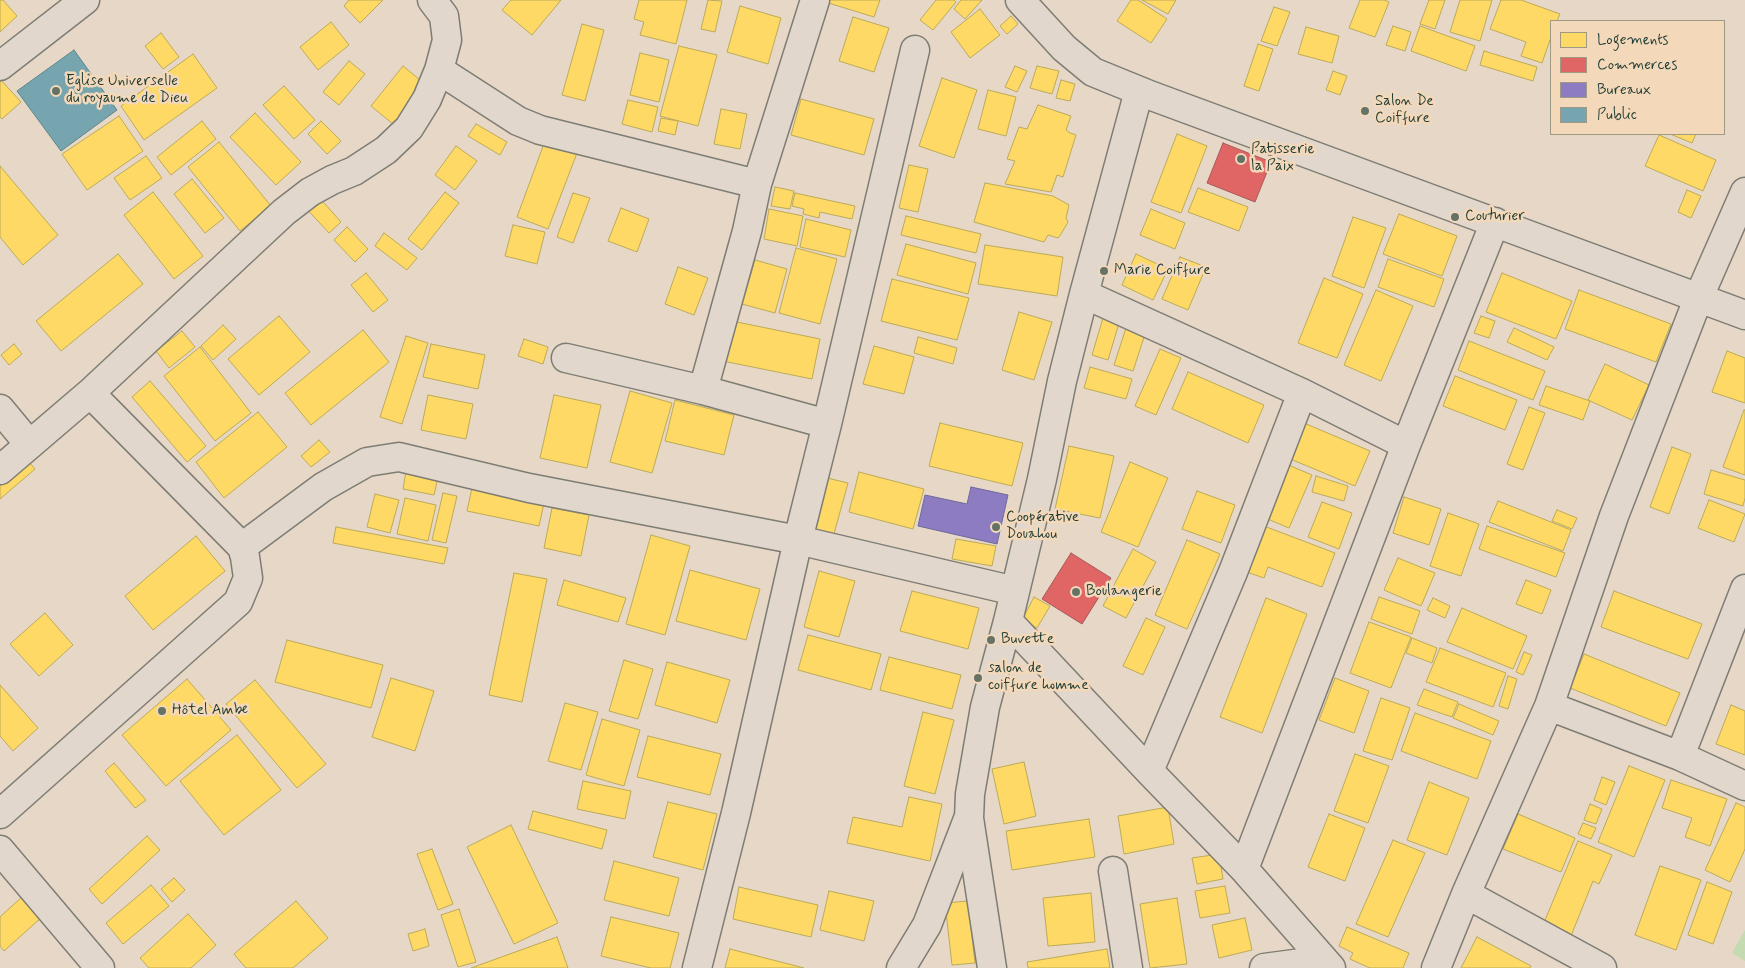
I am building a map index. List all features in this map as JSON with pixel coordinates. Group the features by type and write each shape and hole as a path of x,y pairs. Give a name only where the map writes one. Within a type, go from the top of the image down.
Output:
{"street":[{"path":"0,66 85,0"},
{"path":"0,470 90,393 284,212 310,192 354,171 386,150 409,128 427,99 439,70 447,40 444,16 432,0"},
{"path":"703,390 747,231 757,184 815,0"},
{"path":"1020,0 1064,48 1093,72 1139,91 1745,315"},
{"path":"697,968 743,785 798,540 914,50"},
{"path":"439,70 518,121 540,130 757,184"},
{"path":"992,968 969,818 970,794 985,707 1042,479 1062,381 1139,91"},
{"path":"1436,968 1466,894 1549,706 1614,516 1698,299 1745,192"},
{"path":"1244,869 1406,445 1495,222"},
{"path":"1084,294 1302,392 1406,445"},
{"path":"566,358 703,390 827,424"},
{"path":"1149,771 1233,572 1302,392"},
{"path":"0,814 238,602 248,578 242,547 90,393"},
{"path":"0,410 29,444"},
{"path":"242,547 323,487 367,462 399,457 529,488 798,540 1015,591"},
{"path":"1680,756 1745,588"},
{"path":"1008,621 1244,869 1328,964"},
{"path":"1549,706 1680,756 1745,786"},
{"path":"901,968 927,925 969,818"},
{"path":"0,850 100,968"},
{"path":"1113,871 1128,968"},
{"path":"1466,894 1602,968"},
{"path":"1264,968 1328,964"}],"green space":[{"path":"1745,930 1745,961 1732,953"}],"building: Logements":[{"path":"0,0 3,0 17,16 0,32"},
{"path":"349,0 383,0 360,23 344,6"},
{"path":"511,0 561,0 532,35 502,10"},
{"path":"639,0 687,0 676,44 640,35 644,22 634,19"},
{"path":"708,0 722,1 715,32 701,29"},
{"path":"823,0 880,0 874,17"},
{"path":"936,0 954,0 956,2 933,30 920,20"},
{"path":"961,0 982,0 965,19 954,9"},
{"path":"1131,0 1138,0 1167,19 1151,43 1117,21"},
{"path":"1142,0 1176,0 1168,14"},
{"path":"1360,0 1384,0 1389,2 1375,37 1349,28"},
{"path":"1429,0 1445,0 1435,29 1420,24"},
{"path":"1460,0 1492,0 1480,41 1450,32"},
{"path":"1501,0 1521,0 1560,14 1557,20 1550,20 1550,40 1542,63 1521,56 1526,42 1490,29"},
{"path":"740,6 781,18 768,64 727,52"},
{"path":"1274,7 1290,12 1277,46 1261,41"},
{"path":"980,9 1000,35 970,58 951,32"},
{"path":"1011,16 1018,24 1007,34 1000,26"},
{"path":"853,17 889,28 874,72 839,61"},
{"path":"331,22 349,45 318,70 300,47"},
{"path":"582,24 604,30 585,101 562,95"},
{"path":"1393,26 1411,32 1405,51 1386,45"},
{"path":"1420,26 1475,46 1466,71 1411,51"},
{"path":"1306,27 1339,36 1332,63 1298,54"},
{"path":"161,33 179,57 163,69 145,46"},
{"path":"1258,44 1273,49 1259,91 1244,86"},
{"path":"679,46 717,55 698,126 660,116"},
{"path":"1484,51 1537,67 1533,81 1480,65"},
{"path":"640,53 669,60 659,102 630,95"},
{"path":"193,54 217,88 144,140 121,106"},
{"path":"349,61 365,74 339,105 323,92"},
{"path":"403,66 425,84 393,124 371,106"},
{"path":"1015,66 1027,71 1017,92 1005,87"},
{"path":"1037,66 1059,71 1052,94 1030,88"},
{"path":"1333,71 1347,76 1340,95 1326,90"},
{"path":"942,78 977,90 954,158 919,146"},
{"path":"0,79 21,102 2,119 0,117"},
{"path":"1061,80 1075,84 1070,101 1056,98"},
{"path":"284,86 315,120 294,139 263,105"},
{"path":"988,90 1016,97 1006,136 978,129"},
{"path":"801,99 874,119 864,155 791,135"},
{"path":"628,100 658,107 652,132 622,124"},
{"path":"1038,105 1071,116 1066,130 1076,135 1063,177 1057,175 1051,192 1005,184 1015,161 1007,159 1019,127 1027,129"},
{"path":"721,109 747,114 740,149 714,144"},
{"path":"255,113 301,162 276,185 230,137"},
{"path":"119,116 143,151 87,190 62,154"},
{"path":"661,118 678,121 675,135 658,131"},
{"path":"202,121 216,139 171,175 157,157"},
{"path":"321,121 341,141 327,154 308,134"},
{"path":"476,124 507,142 500,155 468,136"},
{"path":"1177,134 1207,146 1181,213 1151,202"},
{"path":"1659,135 1716,160 1703,191 1645,166"},
{"path":"1672,135 1696,135 1692,143"},
{"path":"545,141 577,153 548,229 517,217"},
{"path":"219,142 271,206 240,231 188,167"},
{"path":"456,146 477,161 455,190 435,175"},
{"path":"146,156 162,178 130,200 114,178"},
{"path":"909,165 928,169 918,212 899,208"},
{"path":"0,166 58,235 23,265 0,237"},
{"path":"192,179 224,218 205,233 174,194"},
{"path":"985,183 1053,196 1069,205 1066,218 1068,222 1058,238 1048,235 1044,242 974,222"},
{"path":"775,187 794,191 790,209 771,206"},
{"path":"1198,188 1248,207 1239,231 1188,212"},
{"path":"1687,190 1701,196 1691,218 1678,212"},
{"path":"153,192 203,256 174,279 124,215"},
{"path":"445,192 459,203 422,250 408,239"},
{"path":"573,193 590,198 573,243 557,237"},
{"path":"795,193 855,206 852,219 820,212 819,218 803,214 804,209 792,206"},
{"path":"318,196 341,222 329,233 305,207"},
{"path":"621,208 649,219 637,252 608,241"},
{"path":"769,209 803,216 797,246 764,239"},
{"path":"1151,209 1185,223 1175,249 1140,235"},
{"path":"1399,214 1457,236 1442,276 1383,254"},
{"path":"906,216 981,234 976,253 901,235"},
{"path":"1353,217 1386,228 1364,288 1332,276"},
{"path":"806,219 851,230 845,257 800,247"},
{"path":"513,225 545,232 537,264 505,256"},
{"path":"347,227 368,249 355,262 334,240"},
{"path":"384,233 417,258 407,270 375,246"},
{"path":"906,244 976,263 968,294 897,275"},
{"path":"985,245 1063,257 1057,296 978,284"},
{"path":"796,248 837,259 820,324 779,313"},
{"path":"118,254 143,284 61,351 36,321"},
{"path":"1136,254 1168,269 1153,300 1122,285"},
{"path":"1180,257 1206,267 1188,310 1162,299"},
{"path":"1388,259 1444,279 1434,307 1378,287"},
{"path":"755,260 787,269 775,313 742,304"},
{"path":"678,267 708,278 694,315 665,304"},
{"path":"366,273 388,300 373,312 351,285"},
{"path":"1502,273 1572,301 1556,339 1486,312"},
{"path":"1324,278 1363,294 1337,358 1298,343"},
{"path":"892,279 969,298 957,340 881,321"},
{"path":"1376,290 1413,306 1381,381 1344,365"},
{"path":"1579,290 1671,324 1656,362 1565,329"},
{"path":"1019,312 1052,322 1034,380 1002,370"},
{"path":"279,316 310,352 259,395 228,359"},
{"path":"1481,316 1495,321 1489,338 1474,333"},
{"path":"1103,318 1119,323 1108,360 1092,355"},
{"path":"732,321 820,339 812,379 723,361"},
{"path":"223,325 236,339 213,360 201,346"},
{"path":"1127,325 1146,331 1133,371 1114,365"},
{"path":"1514,328 1554,347 1547,360 1507,342"},
{"path":"363,330 389,362 311,425 285,393"},
{"path":"182,331 195,347 169,368 156,351"},
{"path":"406,336 428,343 402,424 380,417"},
{"path":"918,337 957,348 953,364 914,353"},
{"path":"524,339 548,347 543,364 518,356"},
{"path":"1469,341 1545,371 1533,400 1458,370"},
{"path":"14,344 22,354 9,365 1,355"},
{"path":"431,344 485,355 478,389 423,377"},
{"path":"874,346 914,357 904,394 863,384"},
{"path":"200,347 251,413 215,441 164,376"},
{"path":"1160,349 1181,358 1156,415 1135,406"},
{"path":"1727,351 1745,358 1745,403 1712,392"},
{"path":"1605,364 1649,385 1632,420 1588,400"},
{"path":"1090,367 1132,379 1126,399 1084,388"},
{"path":"1188,372 1264,405 1248,443 1172,409"},
{"path":"1455,376 1517,400 1505,430 1443,406"},
{"path":"150,381 206,446 187,462 132,397"},
{"path":"1546,386 1590,401 1583,420 1539,405"},
{"path":"630,391 672,403 652,473 610,462"},
{"path":"428,395 473,404 466,439 421,430"},
{"path":"554,395 601,405 587,468 540,458"},
{"path":"675,400 734,415 724,455 665,441"},
{"path":"1529,407 1545,413 1523,470 1507,464"},
{"path":"1745,410 1745,475 1723,467"},
{"path":"258,412 287,447 224,498 196,462"},
{"path":"940,423 1023,443 1012,486 929,466"},
{"path":"1304,423 1370,451 1355,486 1288,458"},
{"path":"319,440 330,452 311,467 301,456"},
{"path":"1069,446 1114,456 1100,518 1055,509"},
{"path":"1672,447 1691,454 1669,514 1650,507"},
{"path":"22,454 35,469 0,499 0,473"},
{"path":"1130,462 1168,478 1138,547 1101,532"},
{"path":"1286,464 1312,475 1289,528 1263,517"},
{"path":"1711,470 1745,480 1743,506 1704,494"},
{"path":"406,471 438,477 434,495 403,489"},
{"path":"859,472 924,489 913,529 849,512"},
{"path":"819,476 848,483 832,541 803,533"},
{"path":"1316,476 1348,486 1344,501 1312,492"},
{"path":"472,488 544,503 539,526 467,511"},
{"path":"1197,491 1235,505 1221,543 1182,529"},
{"path":"443,493 457,496 446,543 432,540"},
{"path":"375,494 399,500 390,533 367,527"},
{"path":"1404,497 1441,509 1429,545 1393,533"},
{"path":"405,498 436,505 428,541 397,534"},
{"path":"1709,500 1745,514 1734,542 1698,528"},
{"path":"1498,501 1571,530 1563,551 1489,522"},
{"path":"1322,502 1352,513 1339,549 1308,537"},
{"path":"552,508 589,515 581,556 544,548"},
{"path":"1557,510 1577,518 1572,529 1552,521"},
{"path":"1448,513 1479,524 1461,576 1430,566"},
{"path":"1256,523 1335,553 1322,587 1268,567 1264,578 1238,569"},
{"path":"1487,526 1565,553 1556,577 1479,549"},
{"path":"336,527 448,548 444,564 333,543"},
{"path":"651,535 690,546 665,635 626,624"},
{"path":"196,536 225,571 153,630 125,596"},
{"path":"956,539 996,546 992,566 952,559"},
{"path":"1187,540 1220,554 1187,629 1155,615"},
{"path":"1133,549 1156,562 1126,618 1103,606"},
{"path":"1398,558 1435,573 1421,606 1384,590"},
{"path":"690,570 760,589 746,640 676,621"},
{"path":"819,571 855,581 839,637 804,627"},
{"path":"514,573 547,579 522,702 489,695"},
{"path":"564,580 626,598 618,622 557,605"},
{"path":"1526,580 1551,590 1542,614 1516,604"},
{"path":"912,591 979,608 968,649 900,631"},
{"path":"1614,591 1702,624 1688,659 1601,627"},
{"path":"1034,597 1050,606 1037,628 1022,620"},
{"path":"1379,597 1420,611 1412,634 1371,619"},
{"path":"1266,598 1307,614 1262,733 1220,717"},
{"path":"1433,598 1450,606 1445,618 1427,610"},
{"path":"1462,608 1527,636 1513,669 1447,642"},
{"path":"45,613 73,645 39,676 10,644"},
{"path":"1146,618 1165,627 1143,675 1123,666"},
{"path":"1369,622 1411,637 1391,688 1350,673"},
{"path":"808,635 881,654 871,690 798,670"},
{"path":"1412,638 1437,648 1432,663 1406,653"},
{"path":"287,640 383,665 371,708 275,682"},
{"path":"1440,648 1506,673 1493,707 1426,682"},
{"path":"1524,652 1532,655 1523,675 1516,672"},
{"path":"1584,654 1680,693 1666,726 1570,688"},
{"path":"889,657 961,675 952,709 880,690"},
{"path":"624,660 653,669 638,719 609,711"},
{"path":"667,662 730,680 717,723 655,705"},
{"path":"1508,676 1517,679 1508,709 1499,706"},
{"path":"391,678 434,691 415,751 372,737"},
{"path":"1335,678 1369,691 1354,733 1319,720"},
{"path":"187,679 231,730 166,786 122,735"},
{"path":"255,680 326,764 297,788 226,704"},
{"path":"0,685 38,728 13,751 0,736"},
{"path":"1424,689 1458,702 1452,717 1417,705"},
{"path":"1381,698 1410,708 1392,760 1363,751"},
{"path":"565,703 598,712 581,770 548,761"},
{"path":"1459,704 1499,721 1493,735 1453,718"},
{"path":"1731,705 1745,711 1745,755 1716,744"},
{"path":"923,712 954,720 935,794 904,786"},
{"path":"1415,713 1491,741 1477,779 1401,751"},
{"path":"602,719 640,730 624,786 586,775"},
{"path":"237,735 281,790 224,835 180,781"},
{"path":"648,736 721,754 710,795 637,777"},
{"path":"1355,754 1389,766 1368,823 1334,811"},
{"path":"1024,762 1036,816 1004,824 992,769"},
{"path":"114,763 146,800 135,808 105,771"},
{"path":"1629,766 1665,780 1634,857 1598,842"},
{"path":"1602,777 1615,782 1606,805 1594,800"},
{"path":"1671,780 1727,799 1710,846 1685,837 1692,818 1662,808"},
{"path":"583,781 631,791 625,819 577,809"},
{"path":"1429,782 1469,798 1447,855 1407,840"},
{"path":"909,797 942,804 930,861 847,843 853,817 902,827"},
{"path":"668,802 717,814 703,870 653,857"},
{"path":"1736,803 1745,807 1745,849 1730,882 1705,870"},
{"path":"1590,804 1602,809 1596,824 1584,820"},
{"path":"1168,807 1174,844 1124,854 1118,816"},
{"path":"533,811 607,830 602,849 528,829"},
{"path":"1329,814 1365,828 1345,881 1308,867"},
{"path":"1518,814 1575,838 1561,872 1503,849"},
{"path":"1089,819 1095,857 1012,870 1006,831"},
{"path":"1583,823 1596,828 1591,839 1578,834"},
{"path":"511,825 558,923 514,944 467,847"},
{"path":"147,836 160,850 102,904 89,889"},
{"path":"1393,840 1425,853 1388,937 1356,924"},
{"path":"1578,841 1612,855 1599,884 1593,881 1571,936 1543,925"},
{"path":"432,849 453,904 438,910 417,854"},
{"path":"1219,854 1223,879 1197,884 1192,858"},
{"path":"614,861 679,878 669,916 604,900"},
{"path":"1660,866 1701,880 1676,950 1635,935"},
{"path":"174,878 185,890 172,902 161,889"},
{"path":"1707,882 1732,892 1713,944 1688,935"},
{"path":"151,885 169,906 123,944 106,923"},
{"path":"1225,886 1230,913 1200,918 1195,891"},
{"path":"739,887 818,905 811,937 733,919"},
{"path":"829,891 874,901 864,941 820,930"},
{"path":"1091,893 1095,942 1048,946 1043,898"},
{"path":"23,896 42,917 4,951 0,946 0,917"},
{"path":"1177,898 1187,964 1150,968 1140,904"},
{"path":"296,901 328,938 293,968 246,968 234,954"},
{"path":"968,901 975,963 952,965 945,903"},
{"path":"459,909 476,962 458,967 441,915"},
{"path":"188,914 216,945 191,968 149,968 140,958"},
{"path":"611,917 679,933 670,968 651,968 601,956"},
{"path":"1245,918 1252,950 1219,958 1212,925"},
{"path":"1347,927 1409,953 1403,968 1370,968 1350,959 1353,953 1339,946"},
{"path":"425,929 429,946 413,951 408,934"},
{"path":"557,937 568,968 471,968"},
{"path":"1477,937 1531,966 1530,968 1461,968"},
{"path":"730,949 804,968 725,968"},
{"path":"1107,949 1110,968 1028,968 1027,962"}],"building: Commerces":[{"path":"1223,143 1271,162 1255,202 1207,183"},
{"path":"1071,553 1111,578 1082,624 1042,599"}],"building: Bureaux":[{"path":"971,487 1008,495 997,544 918,526 925,495 967,504"}],"building: Public":[{"path":"74,50 117,110 61,151 17,91"}],"place":[{"name":"Eglise Universelle du royaume de Dieu","path":"56,91"},
{"name":"Salon De Coiffure","path":"1365,111"},
{"name":"Patisserie la Paix","path":"1241,159"},
{"name":"Couturier","path":"1455,217"},
{"name":"Marie Coiffure","path":"1104,271"},
{"name":"Coopérative Douahou","path":"996,527"},
{"name":"Boulangerie","path":"1076,592"},
{"name":"Buvette","path":"991,640"},
{"name":"salon de coiffure homme","path":"978,678"},
{"name":"Hôtel Ambe","path":"162,711"}]}
